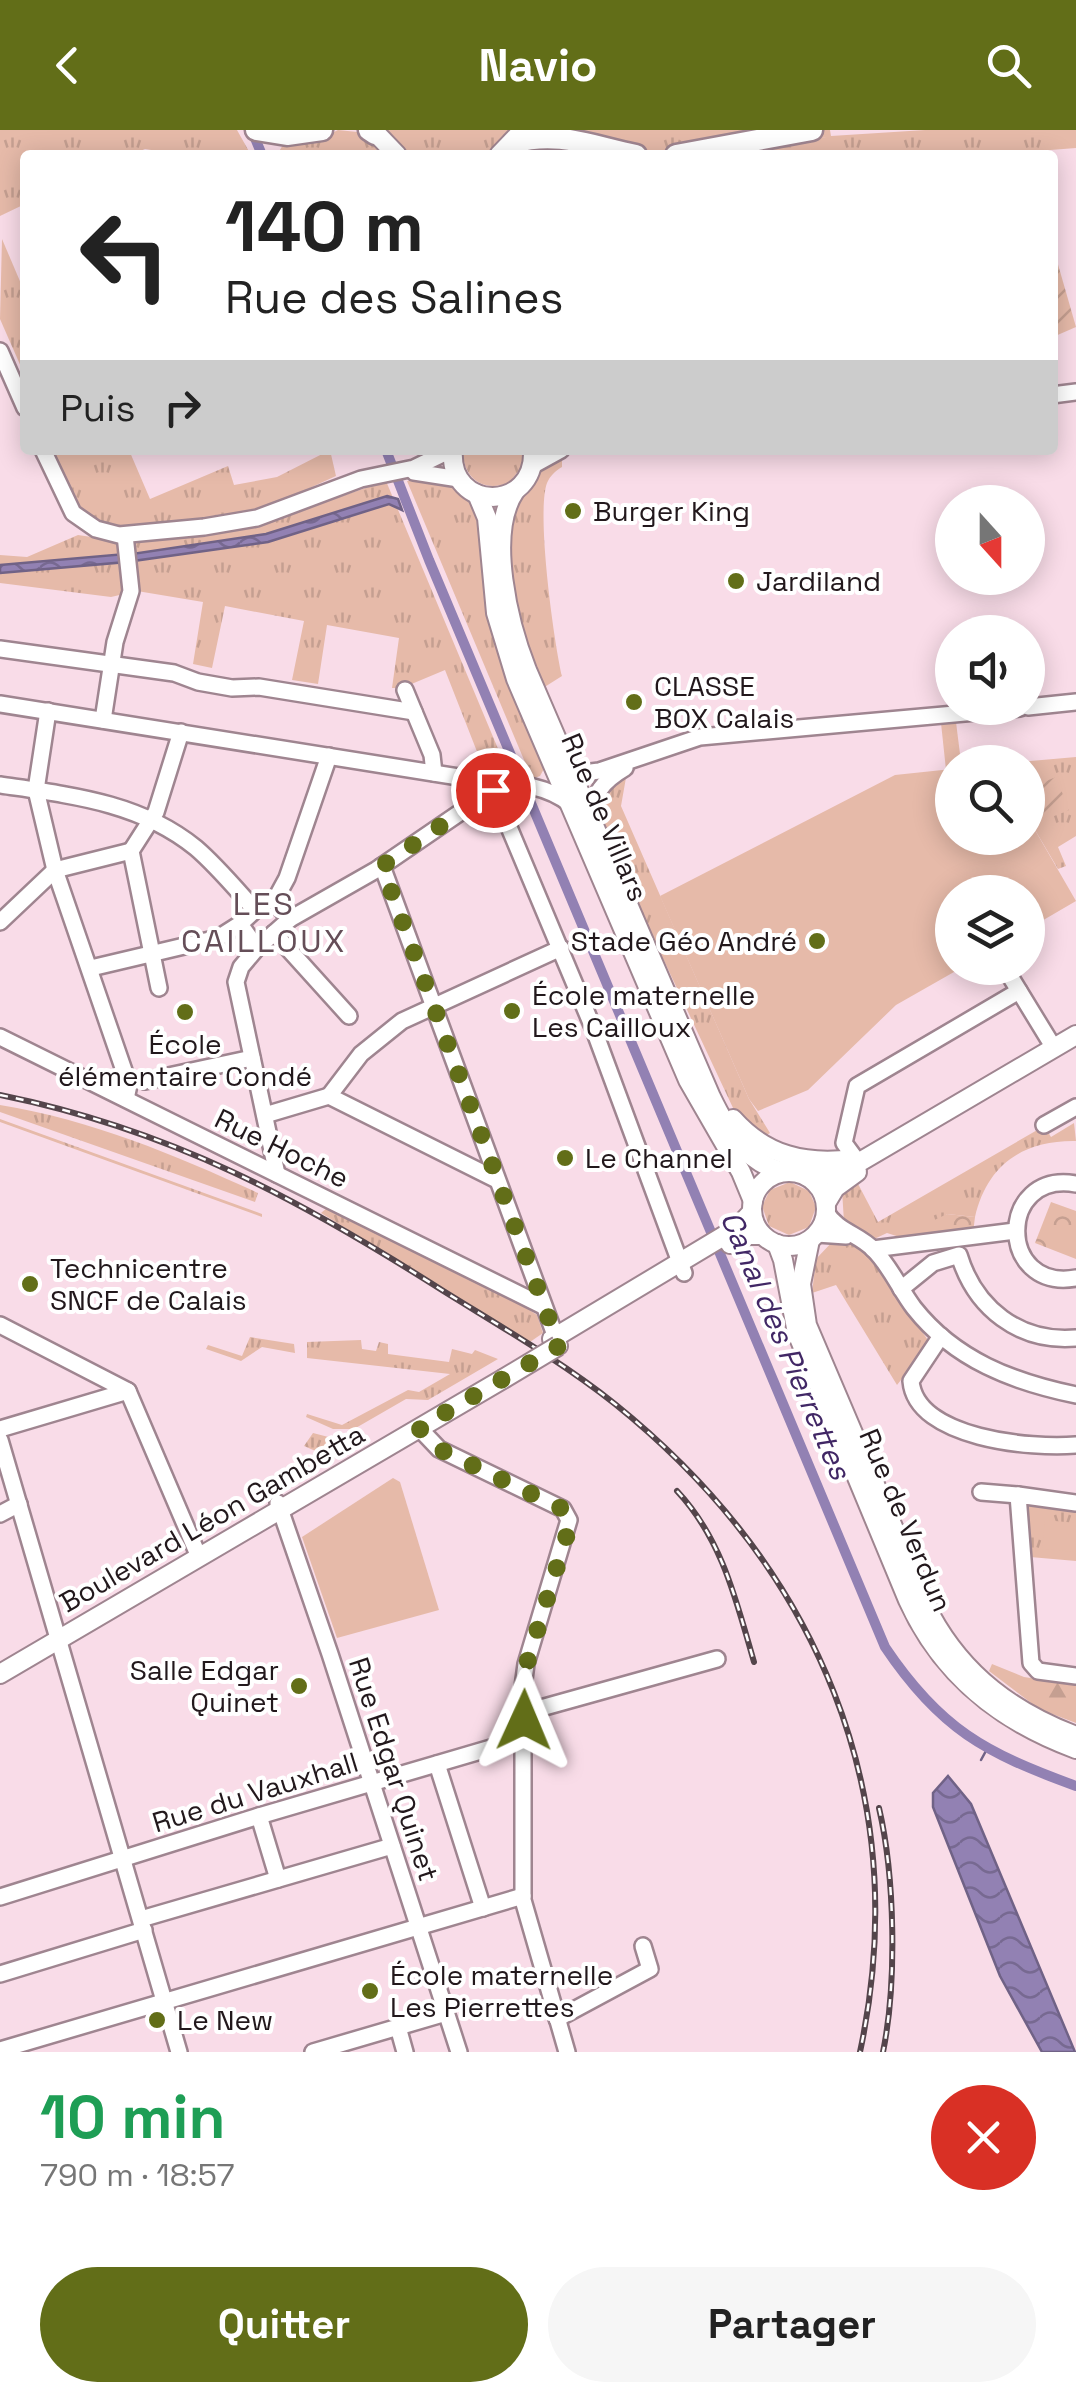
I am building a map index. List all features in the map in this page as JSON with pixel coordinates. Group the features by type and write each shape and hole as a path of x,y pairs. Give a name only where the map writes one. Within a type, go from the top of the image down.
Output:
{"highway":[{"path":"264,132 322,130"},
{"path":"512,143 537,131 556,130 620,150"},
{"path":"703,150 812,130"}],"main road":[{"path":"372,131 391,150"},
{"path":"452,455 458,478 478,494 498,497 515,491 525,481 533,458"},
{"name":"Rue de Villars","path":"515,491 506,510 502,552 510,615 527,670 698,1072 741,1146 762,1165 784,1172"},
{"name":"Rue de Villars","path":"478,494 487,518 492,583 504,642 564,800 694,1092 742,1172 752,1207"},
{"path":"499,1375 731,1237 765,1181 784,1172 808,1177 837,1172 858,1152 1076,1035"},
{"path":"731,1237 749,1235 794,1246 814,1237 826,1207 843,1181 1076,1044"},
{"path":"698,1072 736,1122 764,1146 804,1160 858,1152"},
{"path":"808,1177 821,1190 826,1207"},
{"path":"752,1207 769,1240"},
{"name":"Rue de Verdun","path":"814,1237 801,1284 807,1325 930,1616 956,1655 986,1686 1032,1718 1076,1736"},
{"name":"Rue de Verdun","path":"769,1240 784,1264 796,1333 922,1628 947,1664 981,1698 1019,1725 1076,1749"},
{"name":"Boulevard Léon Gambetta","path":"280,1506 419,1428 499,1375"},
{"name":"Boulevard Léon Gambetta","path":"0,1664 198,1554 499,1375"},
{"name":"Boulevard Léon Gambetta","path":"0,1674 57,1634"}],"street":[{"path":"0,351 20,397"},
{"path":"45,455 74,513 127,551 256,518 361,480 405,471 441,455"},
{"path":"405,471 458,478"},
{"path":"103,720 112,664 131,591 127,551"},
{"path":"0,648 180,674 232,688 259,687 414,712"},
{"path":"405,690 432,755 434,773"},
{"path":"1045,705 1076,702"},
{"path":"0,704 496,785 538,784 564,800"},
{"path":"48,711 36,790 55,870 130,1084 126,1099"},
{"path":"569,770 600,771 710,735 935,715"},
{"path":"0,922 55,870 131,851 152,820 181,732"},
{"path":"591,820 593,799 605,782 664,747"},
{"path":"275,900 287,878 329,756"},
{"path":"538,784 550,773 551,761"},
{"path":"461,777 464,810"},
{"path":"0,785 114,804 152,820 195,848 255,910"},
{"path":"277,1174 236,982 241,967 290,919 382,866 496,785"},
{"path":"496,785 689,1264"},
{"path":"131,851 159,988"},
{"path":"382,866 556,1342"},
{"path":"91,968 227,935 268,900 275,900"},
{"path":"275,900 290,919"},
{"path":"240,924 257,948"},
{"path":"274,933 349,1016"},
{"path":"265,1115 329,1096 366,1048 402,1021 560,948"},
{"path":"1015,985 1054,1048"},
{"path":"858,1152 857,1086 1018,991"},
{"name":"Rue Hoche","path":"0,1037 541,1305"},
{"path":"145,1081 252,1058"},
{"path":"329,1096 497,1180"},
{"path":"1044,1125 1076,1106"},
{"path":"1076,1184 1050,1184 1034,1192 1018,1214 1015,1231 1018,1248 1034,1270 1050,1278 1076,1278"},
{"path":"826,1207 836,1225 866,1244 941,1336 1000,1374 1070,1393"},
{"path":"901,1289 958,1248 1015,1231"},
{"path":"814,1237 831,1233 866,1244 958,1248"},
{"path":"958,1248 973,1289 1002,1319 1040,1336 1076,1338"},
{"path":"0,1325 128,1390 198,1554"},
{"path":"941,1336 911,1380 912,1390 934,1417 998,1441 1034,1447 1076,1446"},
{"path":"0,1429 128,1390"},
{"path":"419,1428 439,1449 563,1509 568,1516 569,1528 524,1673 523,1713 523,1896 567,2052"},
{"path":"0,1440 179,2052"},
{"path":"981,1492 1076,1503"},
{"path":"1018,1496 1031,1663 1044,1672 1076,1676"},
{"path":"0,1514 19,1504"},
{"name":"Rue Edgar Quinet","path":"280,1506 459,2052"},
{"path":"523,1713 717,1659"},
{"name":"Rue du Vauxhall","path":"0,1897 524,1738"},
{"path":"437,1764 483,1908"},
{"path":"259,1816 278,1879"},
{"path":"0,1974 278,1879 392,1846"},
{"path":"0,2050 523,1896"},
{"path":"558,2019 650,1969 642,1946"},
{"path":"313,2052 446,2014"},
{"path":"398,2028 404,2052"}],"green space":[{"path":"0,130 237,130 248,150 20,150 20,206 0,216"},
{"path":"338,130 367,133 382,150 280,150 284,143 324,137"},
{"path":"383,130 514,130 494,150 402,150"},
{"path":"543,130 830,130 831,136 925,130 1076,130 1076,148 1050,150 810,150 827,137 761,150 531,150"},
{"path":"831,136 810,150 760,150"},
{"path":"2,239 20,281 20,365 0,319"},
{"path":"1058,264 1076,327 1058,334"},
{"path":"131,455 150,499 228,466 234,485 277,477 320,455 331,455 336,476 257,512 115,528 102,525 82,511 53,456"},
{"path":"464,455 523,455 523,465 510,482 492,486 476,481"},
{"path":"562,459 562,467 547,483 544,521 551,608 562,676 543,688 520,619 509,541 511,517 521,492 547,460"},
{"path":"431,479 448,483 476,509 487,609 503,670 546,765 540,776 532,779 407,481"},
{"path":"386,481 509,775 485,772 445,670 402,688 392,688 399,638 327,625 318,684 292,680 304,621 225,606 212,668 193,664 203,602 137,591 111,597 0,583 0,555 27,557 78,535 132,543 264,523"},
{"path":"941,725 956,725 959,745 943,745"},
{"path":"1076,757 1076,836 1058,847 1066,866 1058,869 1045,847 1045,760"},
{"name":"Stade Géo André","path":"935,771 935,855 1045,855 1045,847 1076,901 1045,919 1045,875 935,875 935,983 896,1005 808,1090 758,1111 749,1099 660,896 895,775"},
{"path":"627,772 621,806 749,1099 770,1133 761,1139 734,1110 600,824 606,795"},
{"path":"1056,777 1069,810 1045,820 1045,781"},
{"path":"0,1105 100,1129 164,1152 258,1193 255,1202 0,1112"},
{"path":"0,1122 262,1214 262,1217"},
{"path":"1074,1123 1076,1141 1040,1145 1010,1159 998,1170 988,1183 975,1217 947,1214 915,1242 887,1233 872,1240 844,1222 842,1190 856,1180 878,1222 1039,1129 1046,1129 1051,1137"},
{"path":"790,1182 809,1191 816,1207 809,1227 789,1235 769,1226 762,1206 770,1190"},
{"path":"1051,1202 1076,1211 1076,1259 1035,1243"},
{"path":"327,1208 519,1303 537,1315 543,1333 530,1342 321,1213"},
{"path":"947,1214 975,1217 973,1233 953,1236 944,1231 915,1242 920,1227"},
{"path":"834,1240 858,1246 867,1253 930,1343 897,1385 836,1285 812,1293 816,1259"},
{"path":"250,1337 294,1344 295,1353 262,1347 241,1361 206,1349 208,1345 242,1356"},
{"path":"361,1340 362,1349 376,1351 379,1342 388,1344 388,1354 449,1362 452,1349 472,1354 475,1350 498,1359 428,1400 406,1399 354,1429 333,1429 306,1417 307,1414 342,1425 408,1390 419,1392 450,1374 307,1358 307,1342"},
{"path":"313,1433 340,1440 365,1437 334,1459 304,1446"},
{"path":"393,1478 400,1482 439,1610 337,1638 302,1537"},
{"path":"1036,1503 1076,1511 1076,1561 1030,1557 1027,1506"},
{"path":"1045,1520 1076,1523 1076,1552 1042,1549"},
{"path":"992,1664 1024,1677 1076,1685 1076,1723 1039,1709 989,1671"}],"water":[{"path":"387,496 398,499 402,510 389,504 268,542 133,561 132,554 266,534"},
{"path":"125,554 126,562 0,573 0,565"},
{"path":"948,1776 971,1804 1075,2052 1042,2052 1000,1976 933,1807 933,1793"}],"waterway":[{"name":"Canal des Pierrettes","path":"252,131 260,150"},
{"name":"Canal des Pierrettes","path":"388,455 885,1647 925,1699 967,1735 1016,1762 1076,1786"},
{"path":"981,1760 987,1749"}],"railway":[{"path":"0,1095 122,1127 178,1148 285,1198 391,1258 553,1360 615,1404 686,1468 746,1538 796,1613 834,1692 860,1777 873,1865 874,1957 860,2052"},
{"path":"677,1491 716,1550 734,1593 754,1662"},
{"path":"879,1808 892,1930 891,1994 883,2052"}],"place":[{"name":"Burger King","path":"573,511"},
{"name":"Jardiland","path":"736,581"},
{"name":"CLASSE BOX Calais","path":"634,702"},
{"name":"Stade Géo André","path":"817,941"},
{"name":"École maternelle Les Cailloux","path":"512,1011"},
{"name":"École élémentaire Condé","path":"185,1012"},
{"name":"Le Channel","path":"565,1158"},
{"name":"Technicentre SNCF de Calais","path":"30,1284"},
{"name":"Salle Edgar Quinet","path":"299,1686"},
{"name":"École maternelle Les Pierrettes","path":"370,1991"},
{"name":"Le New","path":"157,2020"}],"district":[{"name":"LES CAILLOUX","path":"264,922"}],"route":[{"path":"493,790 382,866 559,1346 419,1428 439,1449 563,1509 568,1516 569,1528 524,1673 524,1720"}]}
